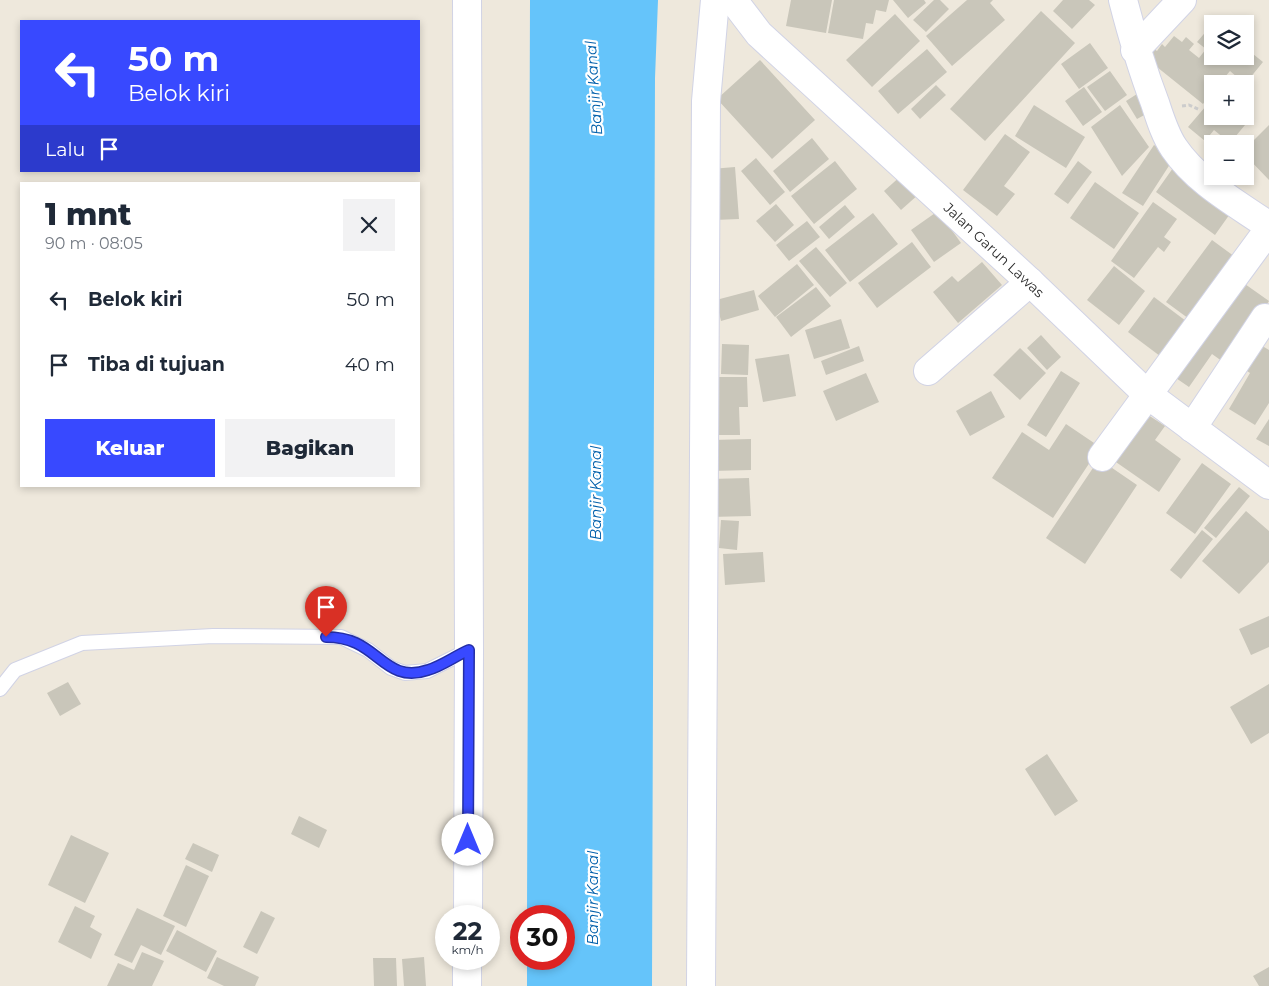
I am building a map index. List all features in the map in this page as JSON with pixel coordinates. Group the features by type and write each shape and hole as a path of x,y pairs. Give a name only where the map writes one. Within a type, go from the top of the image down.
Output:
{"street":[{"path":"467,0 468,905"},
{"path":"701,986 706,100 715,0"},
{"name":"Jalan Garun Lawas","path":"733,0 759,34 1030,282 1147,394 1269,484"},
{"path":"1102,456 1269,227 1213,187 1187,164 1174,148 1162,122 1136,50 1123,0"},
{"path":"1136,50 1182,0"},
{"path":"928,371 1030,282"},
{"path":"1192,428 1265,318"},
{"path":"467,986 468,970"}],"lane":[{"path":"0,689 15,670 82,643 213,636 341,638 368,650 391,668 405,673 427,671 469,650"}],"water":[{"name":"Banjir Kanal","path":"530,0 658,0 655,78 652,986 527,986 527,970 575,970 575,905 527,905"}],"building":[{"path":"791,0 832,0 826,33 786,26"},
{"path":"834,0 889,0 886,12 876,10 873,24 866,23 863,39 828,33"},
{"path":"893,0 924,0 926,3 908,18"},
{"path":"934,0 940,0 949,9 926,32 913,20"},
{"path":"967,0 993,0 990,3 1005,20 952,66 926,36"},
{"path":"1063,0 1089,0 1095,5 1072,29 1053,11"},
{"path":"1041,11 1075,43 985,141 950,109"},
{"path":"895,14 920,41 872,87 846,60"},
{"path":"1204,34 1204,47 1197,42"},
{"path":"1174,36 1182,42 1186,37 1194,44 1189,50 1199,58 1204,52 1204,65 1254,65 1254,55 1263,62 1252,75 1235,75 1230,71 1227,75 1204,75 1203,104 1152,63 1147,54 1153,48 1157,51 1162,44 1165,47"},
{"path":"1090,43 1108,68 1079,89 1061,64"},
{"path":"927,49 947,72 898,114 878,91"},
{"path":"760,60 815,120 772,159 717,99"},
{"path":"1110,71 1127,95 1105,111 1087,87"},
{"path":"936,85 946,95 920,119 911,109"},
{"path":"1084,87 1102,112 1083,126 1065,101"},
{"path":"1137,94 1148,113 1137,119 1126,101"},
{"path":"1034,105 1085,137 1066,168 1015,136"},
{"path":"1120,105 1149,147 1122,176 1091,127"},
{"path":"1204,108 1204,125 1245,125 1237,135 1220,135 1214,130 1210,135 1204,135 1204,140 1188,127"},
{"path":"1269,125 1269,180 1254,164 1254,140"},
{"path":"1005,134 1030,152 1004,186 1015,194 997,216 963,190"},
{"path":"812,138 829,159 790,192 773,171"},
{"path":"1154,145 1174,158 1143,206 1122,193"},
{"path":"756,158 785,192 770,205 741,171"},
{"path":"835,161 857,189 814,224 791,196"},
{"path":"1078,161 1092,172 1068,204 1054,194"},
{"path":"735,167 739,219 714,220 711,169"},
{"path":"1173,168 1232,211 1215,235 1156,192"},
{"path":"902,175 919,194 901,210 884,191"},
{"path":"1095,182 1139,213 1114,249 1070,218"},
{"path":"1153,202 1177,219 1164,237 1171,242 1164,252 1158,247 1134,278 1111,261"},
{"path":"776,204 794,225 775,242 756,221"},
{"path":"845,205 855,217 829,239 819,227"},
{"path":"938,211 961,243 934,262 911,230"},
{"path":"873,213 898,244 850,282 825,250"},
{"path":"807,221 820,237 789,261 776,245"},
{"path":"1212,240 1242,262 1196,324 1166,302"},
{"path":"912,242 931,267 877,308 858,283"},
{"path":"816,247 847,283 830,297 799,261"},
{"path":"982,262 1002,285 958,323 933,292 952,276 958,282"},
{"path":"797,264 814,285 775,317 758,296"},
{"path":"1114,266 1145,291 1119,325 1087,300"},
{"path":"1235,277 1269,301 1226,364 1212,354 1189,387 1170,374"},
{"path":"816,287 831,306 791,337 776,317"},
{"path":"754,290 759,310 721,321 716,300"},
{"path":"1154,297 1190,324 1164,359 1128,332"},
{"path":"841,319 850,348 814,359 805,330"},
{"path":"1041,335 1061,357 1047,370 1027,348"},
{"path":"722,344 749,345 748,375 721,374"},
{"path":"1259,344 1269,350 1269,403 1255,425 1229,409 1250,373 1244,369"},
{"path":"859,346 864,361 826,375 821,361"},
{"path":"1020,348 1046,373 1020,400 993,375"},
{"path":"789,354 796,396 763,402 755,359"},
{"path":"1061,371 1080,383 1046,437 1027,425"},
{"path":"866,373 879,402 836,421 823,391"},
{"path":"718,377 747,377 748,407 739,407 740,435 719,435"},
{"path":"991,391 1005,417 970,436 956,411"},
{"path":"1145,413 1165,426 1155,440 1181,459 1159,492 1113,460"},
{"path":"1269,419 1269,446 1256,439"},
{"path":"1066,424 1100,447 1053,518 992,478 1022,432 1049,450"},
{"path":"751,439 751,470 712,471 711,440"},
{"path":"1099,459 1137,485 1085,564 1046,538"},
{"path":"1202,463 1231,484 1195,534 1166,513"},
{"path":"749,478 751,516 710,517 709,479"},
{"path":"1239,487 1250,496 1216,538 1204,528"},
{"path":"1246,511 1269,531 1269,562 1239,594 1202,561"},
{"path":"721,520 739,521 737,550 719,548"},
{"path":"1202,530 1213,539 1181,579 1170,570"},
{"path":"763,552 765,582 725,585 723,554"},
{"path":"1269,616 1269,647 1251,655 1239,629"},
{"path":"68,682 81,704 60,716 47,693"},
{"path":"1269,684 1269,733 1251,744 1230,707"},
{"path":"1047,754 1078,801 1055,816 1025,769"},
{"path":"299,816 327,830 319,848 291,834"},
{"path":"71,835 109,853 85,903 48,885"},
{"path":"193,843 219,855 212,872 185,859"},
{"path":"186,865 209,876 186,927 163,916"},
{"path":"75,906 95,916 90,927 102,934 91,959 58,942"},
{"path":"137,908 175,926 161,955 141,945 132,963 114,955"},
{"path":"261,911 275,918 257,954 243,947"},
{"path":"177,930 217,951 206,972 166,951"},
{"path":"142,952 164,961 152,986 107,986 118,963 134,970"},
{"path":"217,957 259,977 255,986 224,986 207,978"},
{"path":"424,957 426,986 404,986 402,959"},
{"path":"373,958 396,958 397,986 374,986"},
{"path":"1269,967 1269,986 1259,986 1253,976"}],"route":[{"path":"326,637 341,638 356,643 391,668 405,673 427,671 469,650 468,840"}]}
